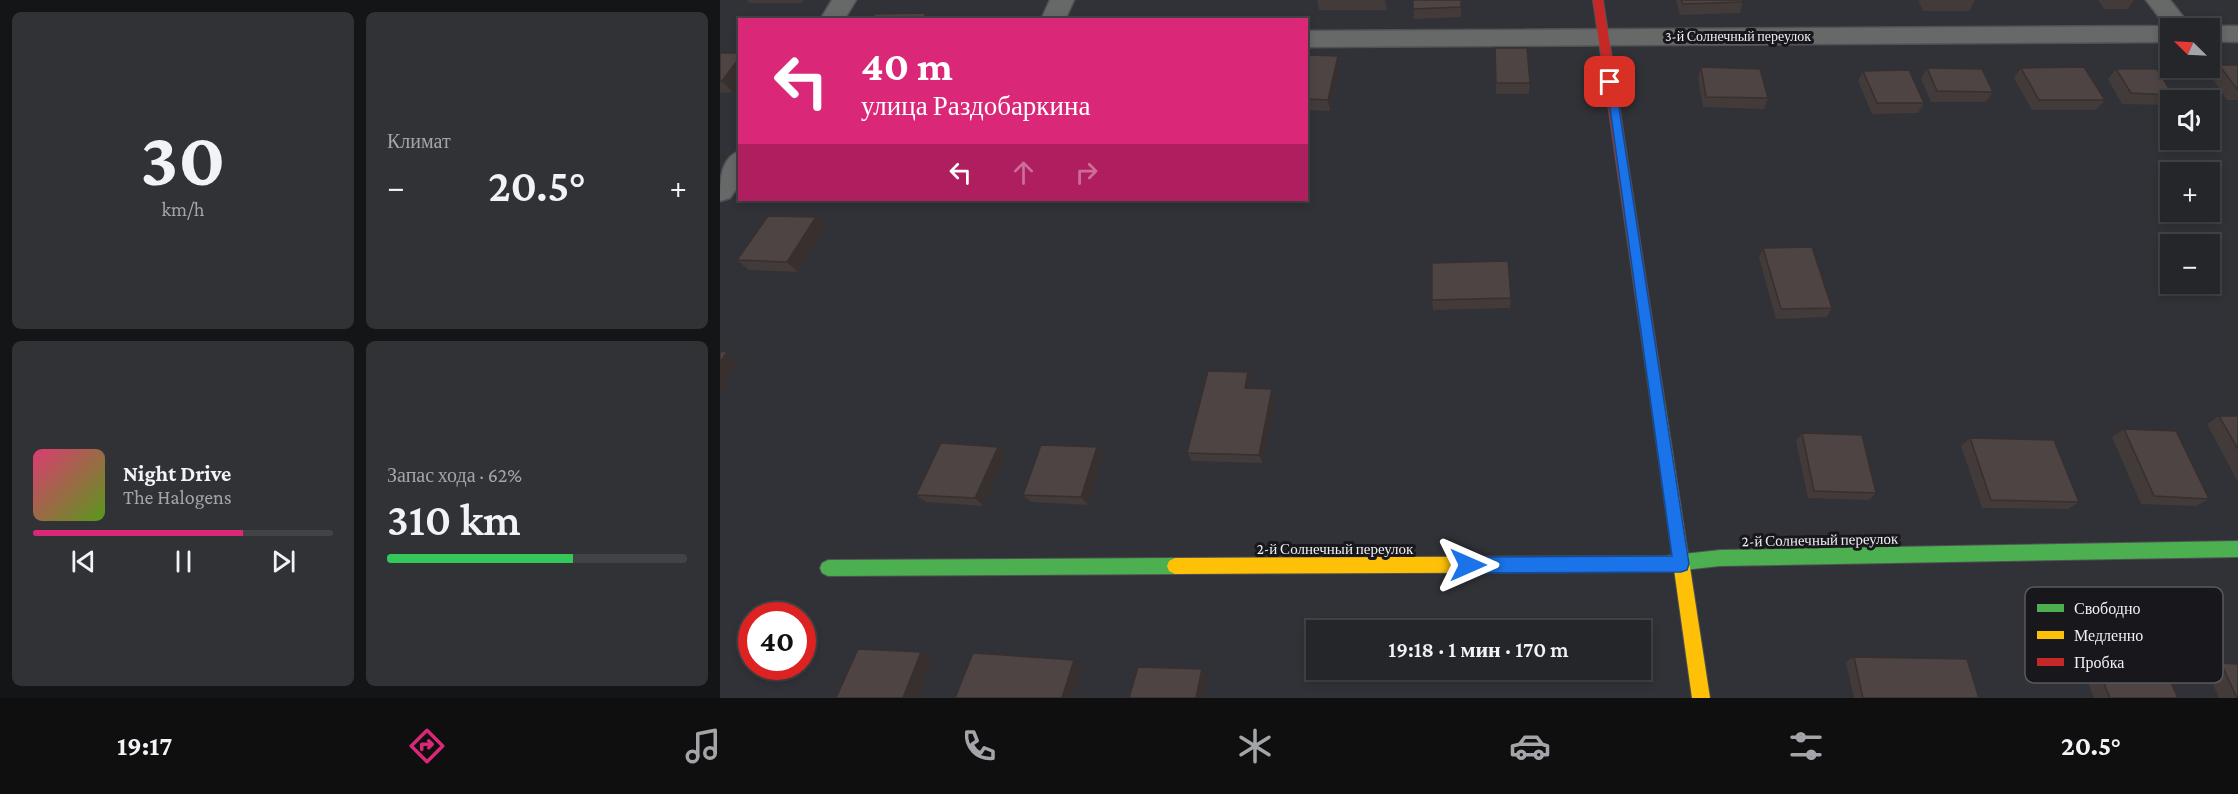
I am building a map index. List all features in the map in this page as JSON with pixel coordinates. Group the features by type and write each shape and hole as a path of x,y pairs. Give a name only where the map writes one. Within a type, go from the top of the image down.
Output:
{"street":[{"path":"832,18 844,0"},
{"path":"1054,18 1062,0"},
{"path":"1598,0 1701,698"},
{"path":"2158,0 2172,18"},
{"name":"3-й Солнечный переулок","path":"1308,39 2160,34"},
{"path":"2220,34 2238,34"},
{"path":"720,191 738,164"},
{"name":"2-й Солнечный переулок","path":"828,568 1681,564 1720,558 2238,549"}],"building":[{"path":"1413,0 1461,0 1461,7 1413,9"},
{"path":"1681,0 1742,0 1743,2 1683,4"},
{"path":"926,13 924,18 872,18 875,14"},
{"path":"1495,48 1527,48 1530,83 1496,83"},
{"path":"720,53 738,53 738,60 720,82"},
{"path":"1308,55 1338,56 1328,100 1308,99"},
{"path":"2220,65 2238,65 2237,89 2220,66"},
{"path":"1701,67 1760,69 1768,98 1706,97"},
{"path":"2084,67 2105,100 2039,100 2021,68"},
{"path":"1927,68 1982,69 1993,92 1937,91"},
{"path":"2116,69 2157,69 2160,78 2163,78 2170,90 2160,90 2160,94 2131,93"},
{"path":"1909,70 1924,103 1877,103 1863,71"},
{"path":"768,216 816,217 787,262 737,260"},
{"path":"1812,247 1832,308 1781,309 1763,248"},
{"path":"1508,261 1511,298 1432,300 1432,263"},
{"path":"727,351 720,363 720,352"},
{"path":"1208,371 1248,372 1245,388 1272,389 1259,455 1187,453"},
{"path":"2219,416 2238,416 2238,449"},
{"path":"2124,429 2176,431 2209,499 2154,496"},
{"path":"1802,433 1862,435 1876,493 1814,491"},
{"path":"1970,438 2054,440 2079,502 1991,500"},
{"path":"941,443 998,447 975,498 916,495"},
{"path":"1041,445 1097,447 1081,497 1023,495"},
{"path":"858,649 921,652 903,698 836,698"},
{"path":"973,653 1074,660 1062,698 955,698"},
{"path":"1854,657 1967,659 1979,698 1863,698"},
{"path":"2223,663 2238,664 2237,698 2223,667"},
{"path":"1138,667 1202,669 1196,698 1129,698"},
{"path":"2104,683 2171,683 2178,698 2110,698"}],"traffic: fast":[{"path":"1665,564 1720,558 2238,549"},
{"path":"828,568 1175,566"}],"traffic: slow":[{"path":"1658,404 1701,698"},
{"path":"1175,566 1665,564"}],"traffic: jam":[{"path":"1598,0 1658,404"}],"route":[{"path":"1468,565 1681,564 1610,82"}]}
